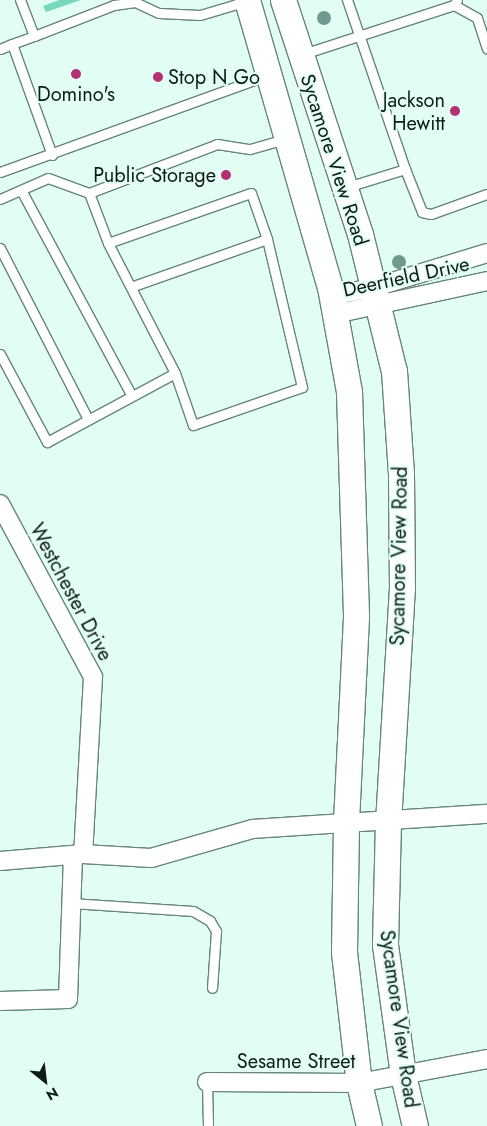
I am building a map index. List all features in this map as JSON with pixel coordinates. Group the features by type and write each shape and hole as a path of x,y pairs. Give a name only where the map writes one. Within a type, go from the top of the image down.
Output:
{"main road":[{"name":"Sycamore View Road","path":"247,0 306,201 333,305 349,392 356,617 346,824 344,952 359,1083 369,1126"},
{"name":"Sycamore View Road","path":"283,0 345,188 394,371 401,474 402,587 381,822 385,945 393,1077 415,1126"},
{"path":"267,71 300,55"},
{"path":"306,201 345,188"}],"street":[{"name":"Deerfield Drive","path":"374,296 487,253"},
{"name":"Deerfield Drive","path":"333,305 374,296 487,281"},
{"name":"Westchester Drive","path":"0,504 5,525 93,678 78,855"},
{"path":"0,861 78,855 151,858 252,829 487,814"},
{"path":"0,1000 68,999 71,903 78,855"},
{"name":"Sesame Street","path":"208,1082 359,1083 487,1059"}],"lane":[{"path":"20,0 34,36"},
{"path":"0,49 113,3 135,2 159,13 200,15 247,0"},
{"path":"347,0 405,169 422,212 431,214 487,194"},
{"path":"300,55 360,37 456,2 477,18 487,48"},
{"path":"12,44 52,155"},
{"path":"0,172 52,155 267,71"},
{"path":"0,199 48,178 89,193 217,144 250,150 287,138"},
{"path":"345,188 405,169"},
{"path":"21,190 132,396"},
{"path":"89,193 108,243 175,373 193,425 302,387 267,239 251,193 108,243"},
{"path":"131,287 267,239"},
{"path":"0,248 88,420"},
{"path":"0,354 47,442 175,373"},
{"path":"71,903 193,911 210,921 216,931 212,988"},
{"path":"208,1082 208,1126"}],"green space":[{"path":"59,0 81,0 46,12 43,6"}],"place":[{"name":"Domino's","path":"76,74"},
{"name":"Stop N Go","path":"158,77"},
{"name":"Jackson Hewitt","path":"455,111"},
{"name":"Public Storage","path":"226,175"}]}
